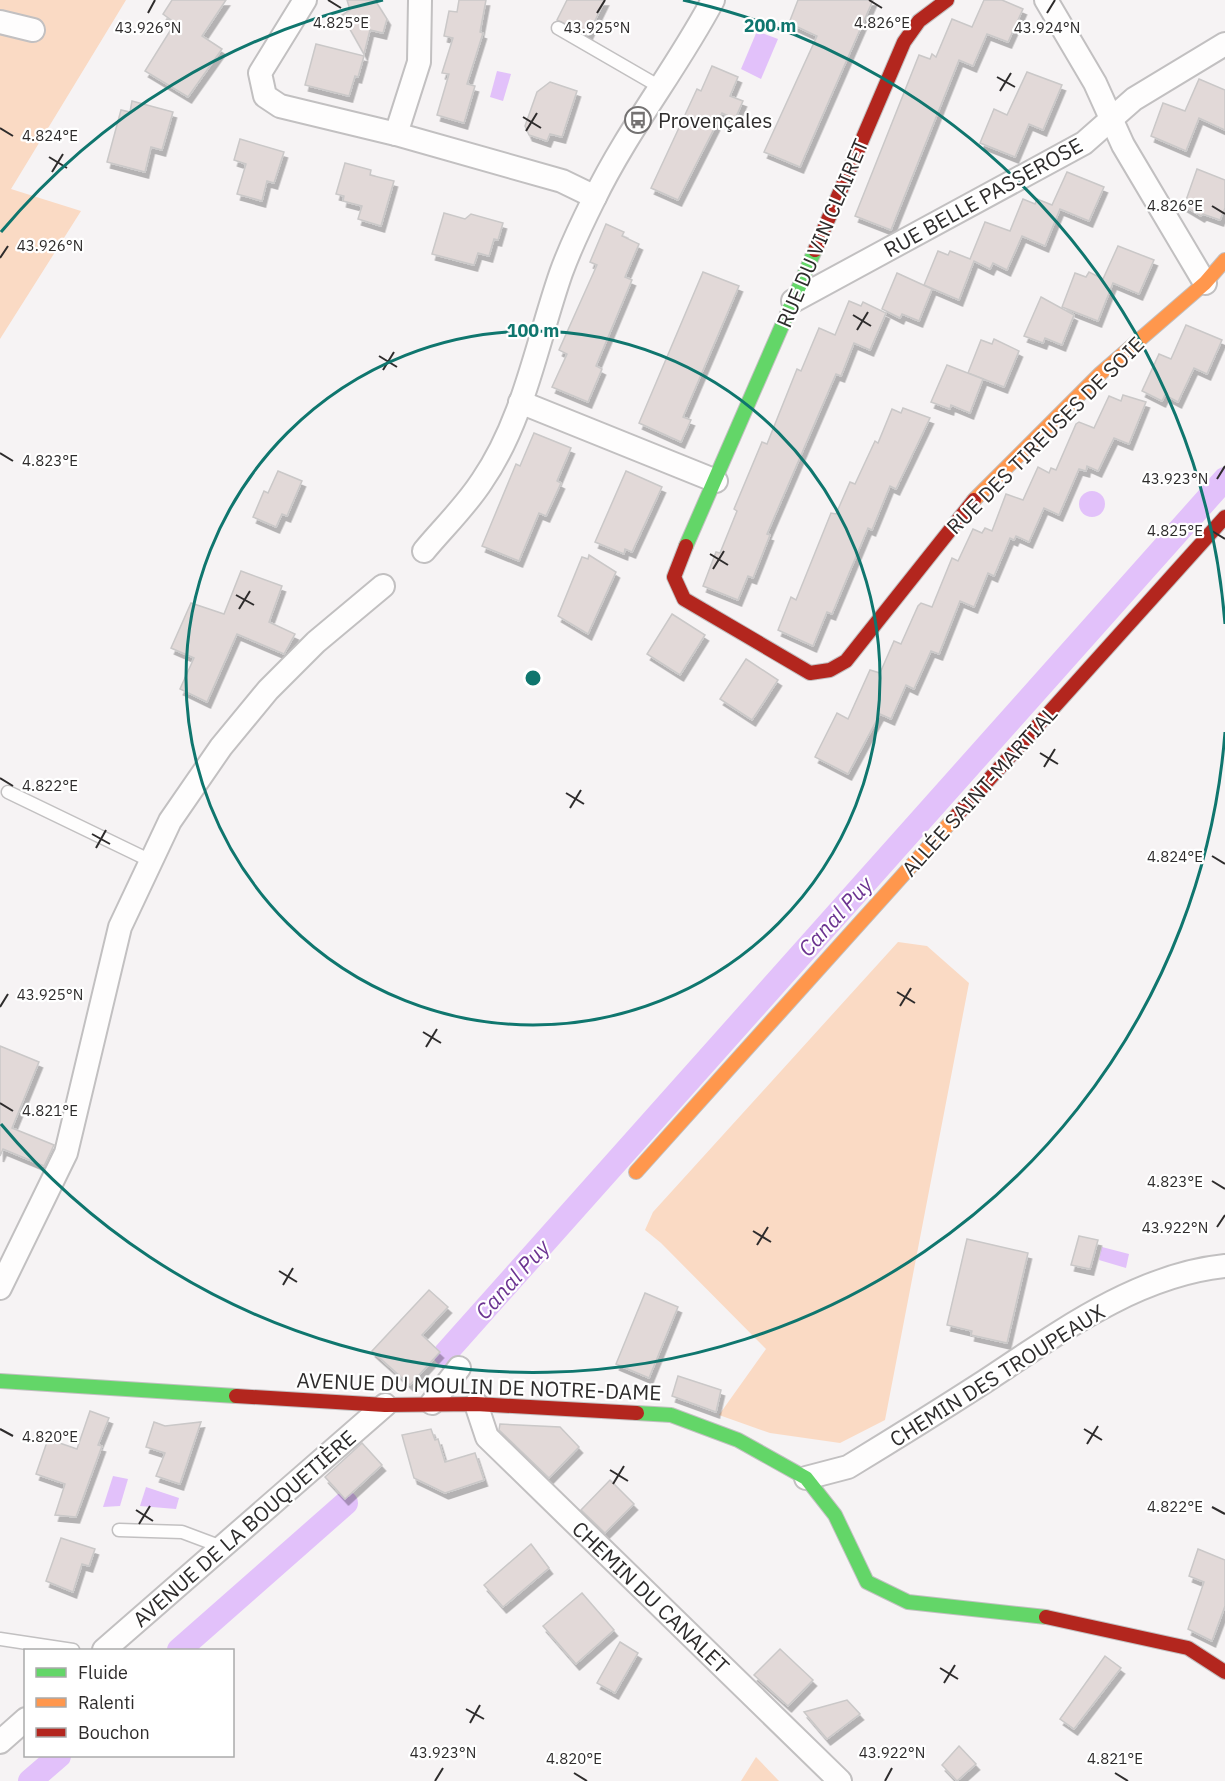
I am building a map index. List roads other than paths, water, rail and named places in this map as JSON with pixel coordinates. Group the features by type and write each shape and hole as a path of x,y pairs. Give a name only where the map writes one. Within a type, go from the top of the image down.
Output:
{"street":[{"path":"305,0 260,74 264,96 280,106 396,134 562,181 595,197"},
{"path":"396,134 419,62 420,0"},
{"path":"424,551 483,481 520,402 561,271 595,197 713,0"},
{"name":"RUE DU VIN CLAIRET","path":"716,481 909,30 925,14 947,0"},
{"path":"1046,0 1095,83 1123,145 1205,283"},
{"path":"0,22 33,30"},
{"name":"RUE BELLE PASSEROSE","path":"794,301 1084,143 1134,99 1225,44"},
{"name":"RUE DES TIREUSES DE SOIE","path":"716,481 678,562 674,577 684,600 810,673 830,670 846,661 964,510 1101,373 1205,283 1225,260"},
{"path":"520,402 716,481"},
{"name":"ALLÉE SAINT-MARTIAL","path":"636,1172 1225,517"},
{"path":"0,1288 66,1153 120,927 170,821 221,747 268,690 316,642 383,586"},
{"name":"CHEMIN DES TROUPEAUX","path":"806,1478 848,1467 1089,1315 1139,1290 1204,1268 1225,1266"},
{"path":"432,1403 459,1368"},
{"name":"AVENUE DU MOULIN DE NOTRE-DAME","path":"0,1381 385,1404 476,1404 671,1415 738,1440 806,1478 835,1515 867,1582 908,1602 1053,1618 1109,1630 1188,1648 1225,1672"},
{"name":"AVENUE DE LA BOUQUETIÈRE","path":"105,1649 385,1404"},
{"name":"CHEMIN DU CANALET","path":"476,1404 487,1437 840,1781"},
{"path":"0,1742 24,1721"}],"lane":[{"path":"558,28 660,87"},
{"path":"8,792 151,861"},
{"path":"119,1530 182,1532 222,1547"},
{"path":"0,1639 66,1649"}],"waterway":[{"name":"Canal Puy","path":"445,1354 1225,479"},
{"name":"Canal Puy","path":"180,1649 346,1503"},
{"name":"Canal Puy","path":"30,1781 58,1757"}],"place":[{"name":"Provençales","path":"638,120"}]}
